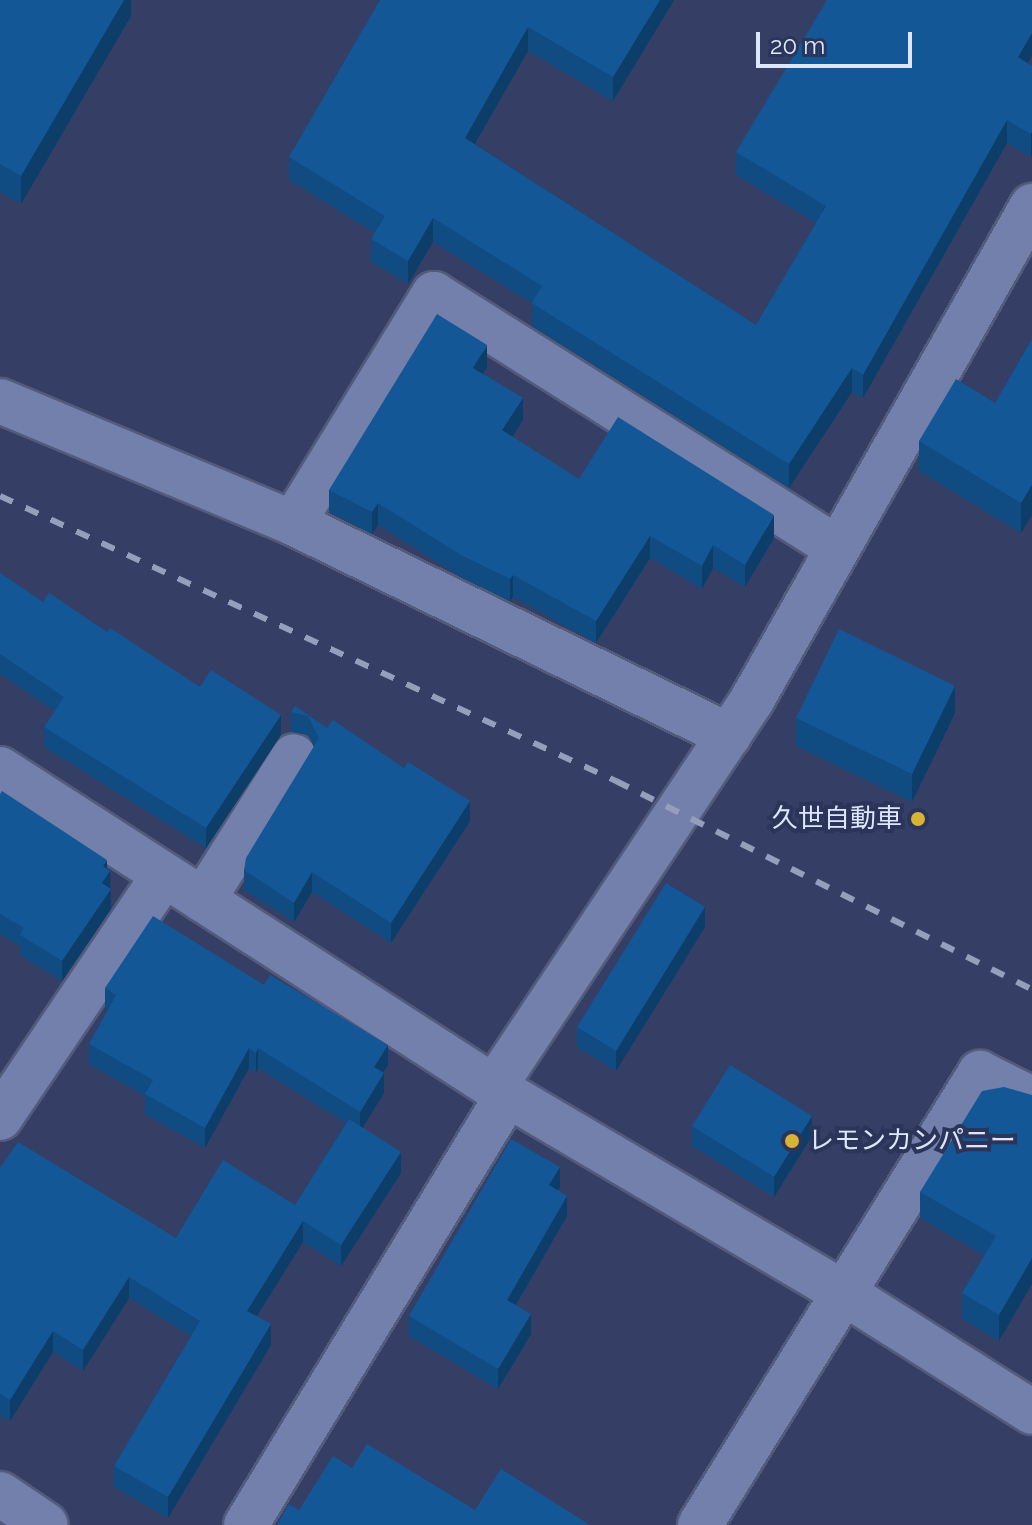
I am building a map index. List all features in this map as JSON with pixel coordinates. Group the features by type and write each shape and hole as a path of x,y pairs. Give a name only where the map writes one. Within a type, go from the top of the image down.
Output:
{"street":[{"path":"246,1525 501,1092 729,736 1032,206"},
{"path":"293,523 434,294 838,548"},
{"path":"0,401 293,523 729,736"},
{"path":"203,900 294,756"},
{"path":"0,769 501,1092 847,1295 1032,1412"},
{"path":"0,1118 164,875"},
{"path":"700,1525 847,1295 980,1073 1032,1099"},
{"path":"0,1494 46,1525"}],"building":[{"path":"0,0 124,0 21,176 0,164"},
{"path":"380,0 660,0 613,77 528,27 465,138 756,325 826,206 736,152 827,0 1032,0 1032,33 1018,57 1032,66 1032,131 1031,134 1007,120 863,375 852,368 789,464 532,303 542,286 433,218 408,261 371,239 385,216 289,157"},
{"path":"437,314 487,345 473,368 523,398 502,430 579,479 618,417 774,515 745,565 713,545 702,566 650,536 596,621 513,575 510,579 461,555 378,503 372,512 329,490"},
{"path":"1032,339 1032,485 1021,503 919,441 956,379 995,403"},
{"path":"0,573 43,602 49,593 107,632 110,628 200,687 211,670 281,715 206,828 44,727 64,697 0,654"},
{"path":"839,629 955,686 912,774 796,718"},
{"path":"295,706 327,728 333,720 404,768 408,762 470,801 391,923 312,872 294,903 244,870 246,858 319,738 308,716 291,712"},
{"path":"2,791 107,860 103,866 110,871 102,883 111,889 62,961 20,935 24,928 0,914"},
{"path":"666,883 705,907 616,1051 577,1027"},
{"path":"153,916 264,985 270,975 388,1045 374,1067 384,1073 360,1112 258,1048 256,1053 249,1048 205,1128 145,1094 153,1080 89,1044 116,995 105,988"},
{"path":"730,1065 812,1116 774,1177 692,1126"},
{"path":"1004,1087 1032,1095 1032,1258 999,1315 962,1293 996,1236 920,1192 982,1091"},
{"path":"349,1119 401,1152 341,1245 303,1221 247,1311 271,1324 168,1497 114,1466 200,1321 129,1277 83,1350 53,1331 10,1400 0,1394 0,1168 18,1142 176,1238 223,1160 295,1205"},
{"path":"511,1139 560,1167 549,1185 567,1196 507,1300 531,1314 498,1369 409,1316"},
{"path":"367,1444 475,1510 501,1469 590,1525 277,1525 289,1504 299,1510 333,1456 352,1468"}],"railway":[{"path":"0,496 616,781 1032,989"}],"place":[{"name":"久世自動車","path":"918,819"},
{"name":"レモンカンパニー","path":"792,1141"}]}
